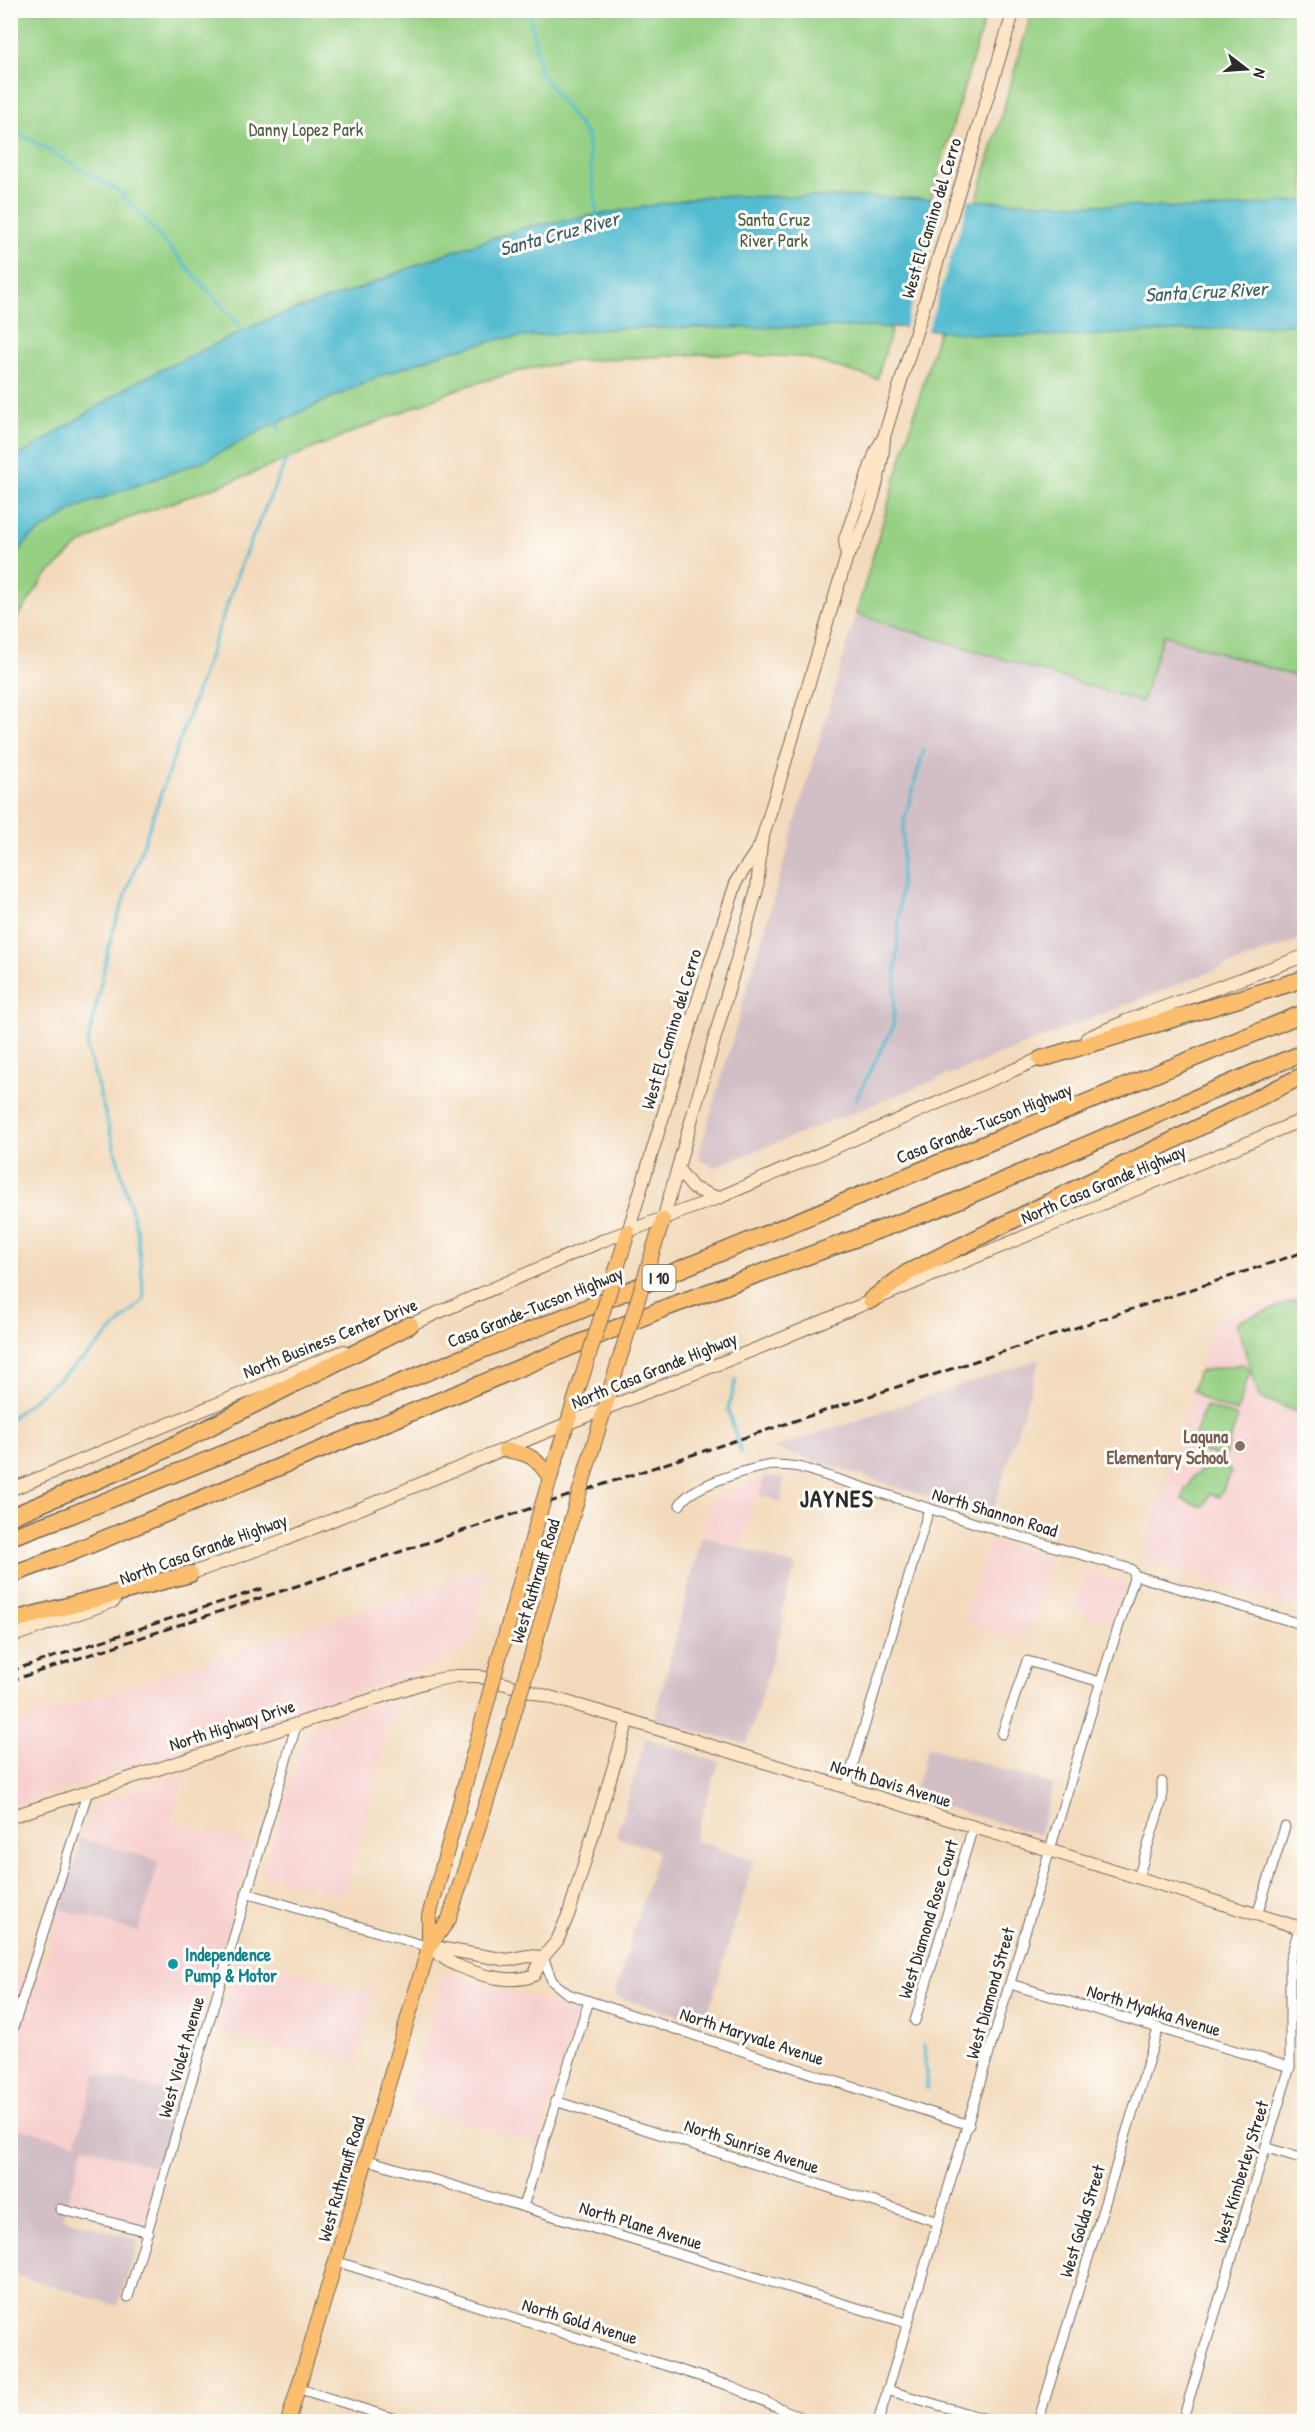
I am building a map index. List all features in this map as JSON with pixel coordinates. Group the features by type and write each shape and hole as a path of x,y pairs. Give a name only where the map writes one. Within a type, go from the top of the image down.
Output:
{"highway":[{"path":"1041,1059 1305,979"},
{"name":"Casa Grande-Tucson Highway","path":"10,1537 115,1498 536,1328 1305,1013"},
{"name":"I 10","path":"10,1575 70,1553 208,1494 665,1308 947,1205 1305,1053"},
{"path":"871,1300 907,1273 1305,1075"},
{"path":"10,1517 142,1461 410,1325"},
{"path":"10,1621 190,1574"}],"main road":[{"name":"West El Camino del Cerro","path":"663,1220 758,889 761,843 847,556 857,543 884,457 884,436 1014,10"},
{"name":"West El Camino del Cerro","path":"628,1232 737,880 761,843"},
{"path":"663,1220 1126,1021 1305,956"},
{"name":"North Casa Grande Highway","path":"10,1637 284,1540 871,1300 1305,1119"},
{"path":"678,1169 693,1188 718,1198"},
{"name":"North Business Center Drive","path":"10,1490 286,1374 410,1325 604,1240 663,1220"},
{"name":"West Ruthrauff Road","path":"429,1947 449,1919 505,1744 663,1220"},
{"name":"West Ruthrauff Road","path":"288,2421 429,1947 429,1916 549,1472 628,1232"},
{"path":"505,1450 534,1458 549,1472"},
{"name":"North Davis Avenue","path":"466,1675 546,1695 1302,1928"},
{"name":"North Highway Drive","path":"10,1817 426,1682 466,1675"},
{"path":"429,1947 456,1965 511,1980 525,1979 534,1975 543,1957 557,1941 569,1913 628,1720"},
{"path":"429,1947 459,1950 507,1960 528,1956 543,1957"}],"street":[{"name":"North Shannon Road","path":"680,1505 683,1498 696,1490 755,1468 776,1465 799,1467 1000,1532 1131,1569 1135,1575 1305,1625"},
{"path":"846,1788 929,1509"},
{"name":"West Diamond Street","path":"878,2421 1135,1575"},
{"path":"1002,1734 1027,1661 1101,1682"},
{"name":"West Violet Avenue","path":"128,2297 297,1723"},
{"path":"1138,1878 1162,1800 1162,1782"},
{"path":"10,2038 88,1791"},
{"name":"West Diamond Rose Court","path":"915,2021 973,1827"},
{"path":"1257,1915 1285,1827"},
{"path":"246,1893 429,1947"},
{"name":"West Kimberley Street","path":"1182,2421 1290,2067 1290,1960 1302,1928"},
{"name":"North Maryvale Avenue","path":"543,1957 555,1985 568,1994 969,2125"},
{"name":"North Myakka Avenue","path":"1010,1984 1290,2067"},
{"path":"523,2206 589,2001"},
{"name":"West Golda Street","path":"1038,2421 1158,2029"},
{"name":"North Sunrise Avenue","path":"555,2101 938,2222"},
{"path":"1267,2148 1305,2159"},
{"name":"North Plane Avenue","path":"365,2158 907,2323"},
{"path":"60,2209 148,2232"},
{"name":"North Gold Avenue","path":"335,2261 727,2385 812,2421"},
{"path":"297,2388 405,2421"},
{"path":"887,2390 996,2421"}],"shaded area":[{"path":"856,614 1142,702 1163,635 1304,679 1304,938 1194,978 715,1167 698,1158"},
{"name":"Laguna Elementary School","path":"1304,1291 1304,1610 1141,1559 1215,1320"},
{"path":"1040,1359 991,1517 774,1448"},
{"path":"764,1477 760,1495 756,1494 741,1547 702,1536 712,1500"},
{"path":"764,1477 784,1477 781,1502 760,1495"},
{"path":"702,1536 796,1566 781,1614 785,1616 747,1744 654,1720"},
{"path":"990,1540 1050,1560 1027,1640 965,1622"},
{"path":"488,1567 469,1645 408,1676 11,1807 11,1724 225,1656"},
{"path":"1085,1571 1125,1582 1113,1623 1073,1610"},
{"path":"396,1700 343,1895 262,1873 308,1730"},
{"path":"646,1738 719,1762 694,1840 754,1860 705,2023 614,1996 658,1851 616,1837"},
{"path":"928,1747 1054,1785 1039,1835 913,1797"},
{"path":"186,1772 171,1821 253,1844 176,2094 96,2073 76,2143 11,2126 10,1969 39,1978 61,1909 137,1932 159,1861 81,1838 90,1808"},
{"path":"81,1838 159,1861 138,1932 61,1909"},
{"path":"237,1955 374,1996 355,2063 294,2046 292,2053 216,2030"},
{"path":"446,1974 579,2011 538,2143 405,2105"},
{"path":"96,2073 176,2094 160,2169 84,2146 68,2199 63,2218 139,2240 118,2306 11,2273 10,2126 76,2143"},
{"path":"84,2146 160,2169 144,2222 68,2199"}],"green space":[{"path":"11,11 987,11 877,379 802,357 705,354 577,361 526,369 460,388 246,476 121,521 78,546 44,578 19,615 11,632"},
{"path":"1032,11 1304,11 1304,679 1163,635 1142,702 856,614"},
{"path":"1304,1297 1304,1415 1259,1397 1236,1322"},
{"path":"1241,1364 1250,1372 1237,1412 1208,1401 1193,1390 1198,1373 1201,1371"},
{"path":"1205,1406 1238,1417 1224,1458 1191,1447"},
{"path":"1213,1464 1229,1469 1231,1473 1219,1497 1209,1494 1204,1507 1182,1500 1193,1476"}],"water":[{"name":"Santa Cruz River","path":"706,196 867,197 1215,209 1304,200 1304,323 1077,336 990,336 905,327 618,328 501,339 444,353 378,377 270,426 206,460 78,507 31,537 11,560 11,464 19,456 136,382 268,319 358,289 439,256 526,227"}],"pier":[{"path":"944,197 970,197 927,333 904,330"}],"waterway":[{"name":"Santa Cruz River","path":"529,10 540,72 587,136 597,217"},
{"path":"10,128 119,191 246,333"},
{"path":"277,421 280,434"},
{"path":"10,1419 90,1353 144,1299 137,1231 87,1047 111,937 243,559 287,458"},
{"path":"855,1101 893,1027 904,821 924,749"},
{"path":"736,1380 728,1410 741,1453"},
{"path":"924,2045 927,2089"}],"railway":[{"path":"10,1681 1304,1252"},
{"path":"10,1671 264,1588"}],"place":[{"name":"Laguna Elementary School","path":"1240,1446"},
{"name":"Independence Pump & Motor","path":"173,1964"}],"district":[{"name":"JAYNES","path":"837,1498"}],"park label":[{"name":"Danny Lopez Park","path":"306,129"},
{"name":"Santa Cruz River Park","path":"774,229"}]}
